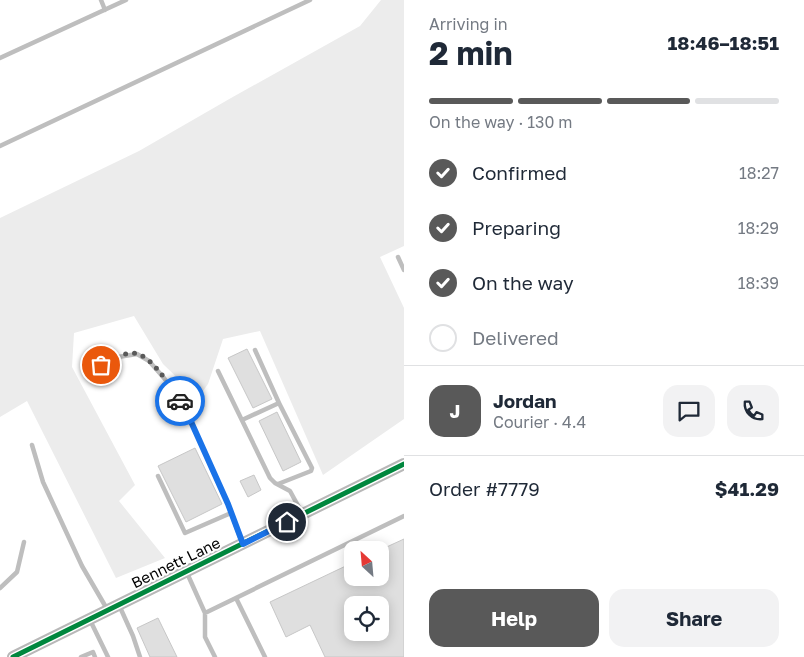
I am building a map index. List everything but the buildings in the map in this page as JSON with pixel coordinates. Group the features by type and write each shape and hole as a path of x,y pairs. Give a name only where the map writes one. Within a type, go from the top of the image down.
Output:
{"street":[{"name":"Bennett Lane","path":"13,657 404,464"}],"lane":[{"path":"101,0 105,10"},
{"path":"0,58 126,0"},
{"path":"0,146 310,0"},
{"path":"398,257 404,270"},
{"path":"255,350 312,468 310,471 278,484"},
{"path":"101,365 118,356 137,354 149,360 164,378 184,406 243,544"},
{"path":"218,371 270,478 290,491 302,514"},
{"path":"242,420 279,403"},
{"path":"32,445 43,482 82,566 133,636 140,657"},
{"path":"158,476 185,533 231,513"},
{"path":"206,613 404,516"},
{"path":"0,588 17,572 24,542"},
{"path":"186,572 206,613 205,637 215,657"},
{"path":"236,598 265,657"},
{"path":"90,619 108,657"},
{"path":"81,657 93,652 95,657"}],"shaded area":[{"path":"381,0 404,0 404,246 380,257 404,308 404,419 323,475 260,331 223,339 208,384 198,398 163,364 134,316 74,333 72,367 135,485 119,501 165,558 116,578 27,401 0,417 0,218 139,151 360,26"}],"cycle path":[{"path":"13,657 404,464"}],"way so far":[{"path":"101,365 118,356 137,354 149,360 180,401"}],"route":[{"path":"180,401 184,406 228,504 243,544 287,522"}]}
